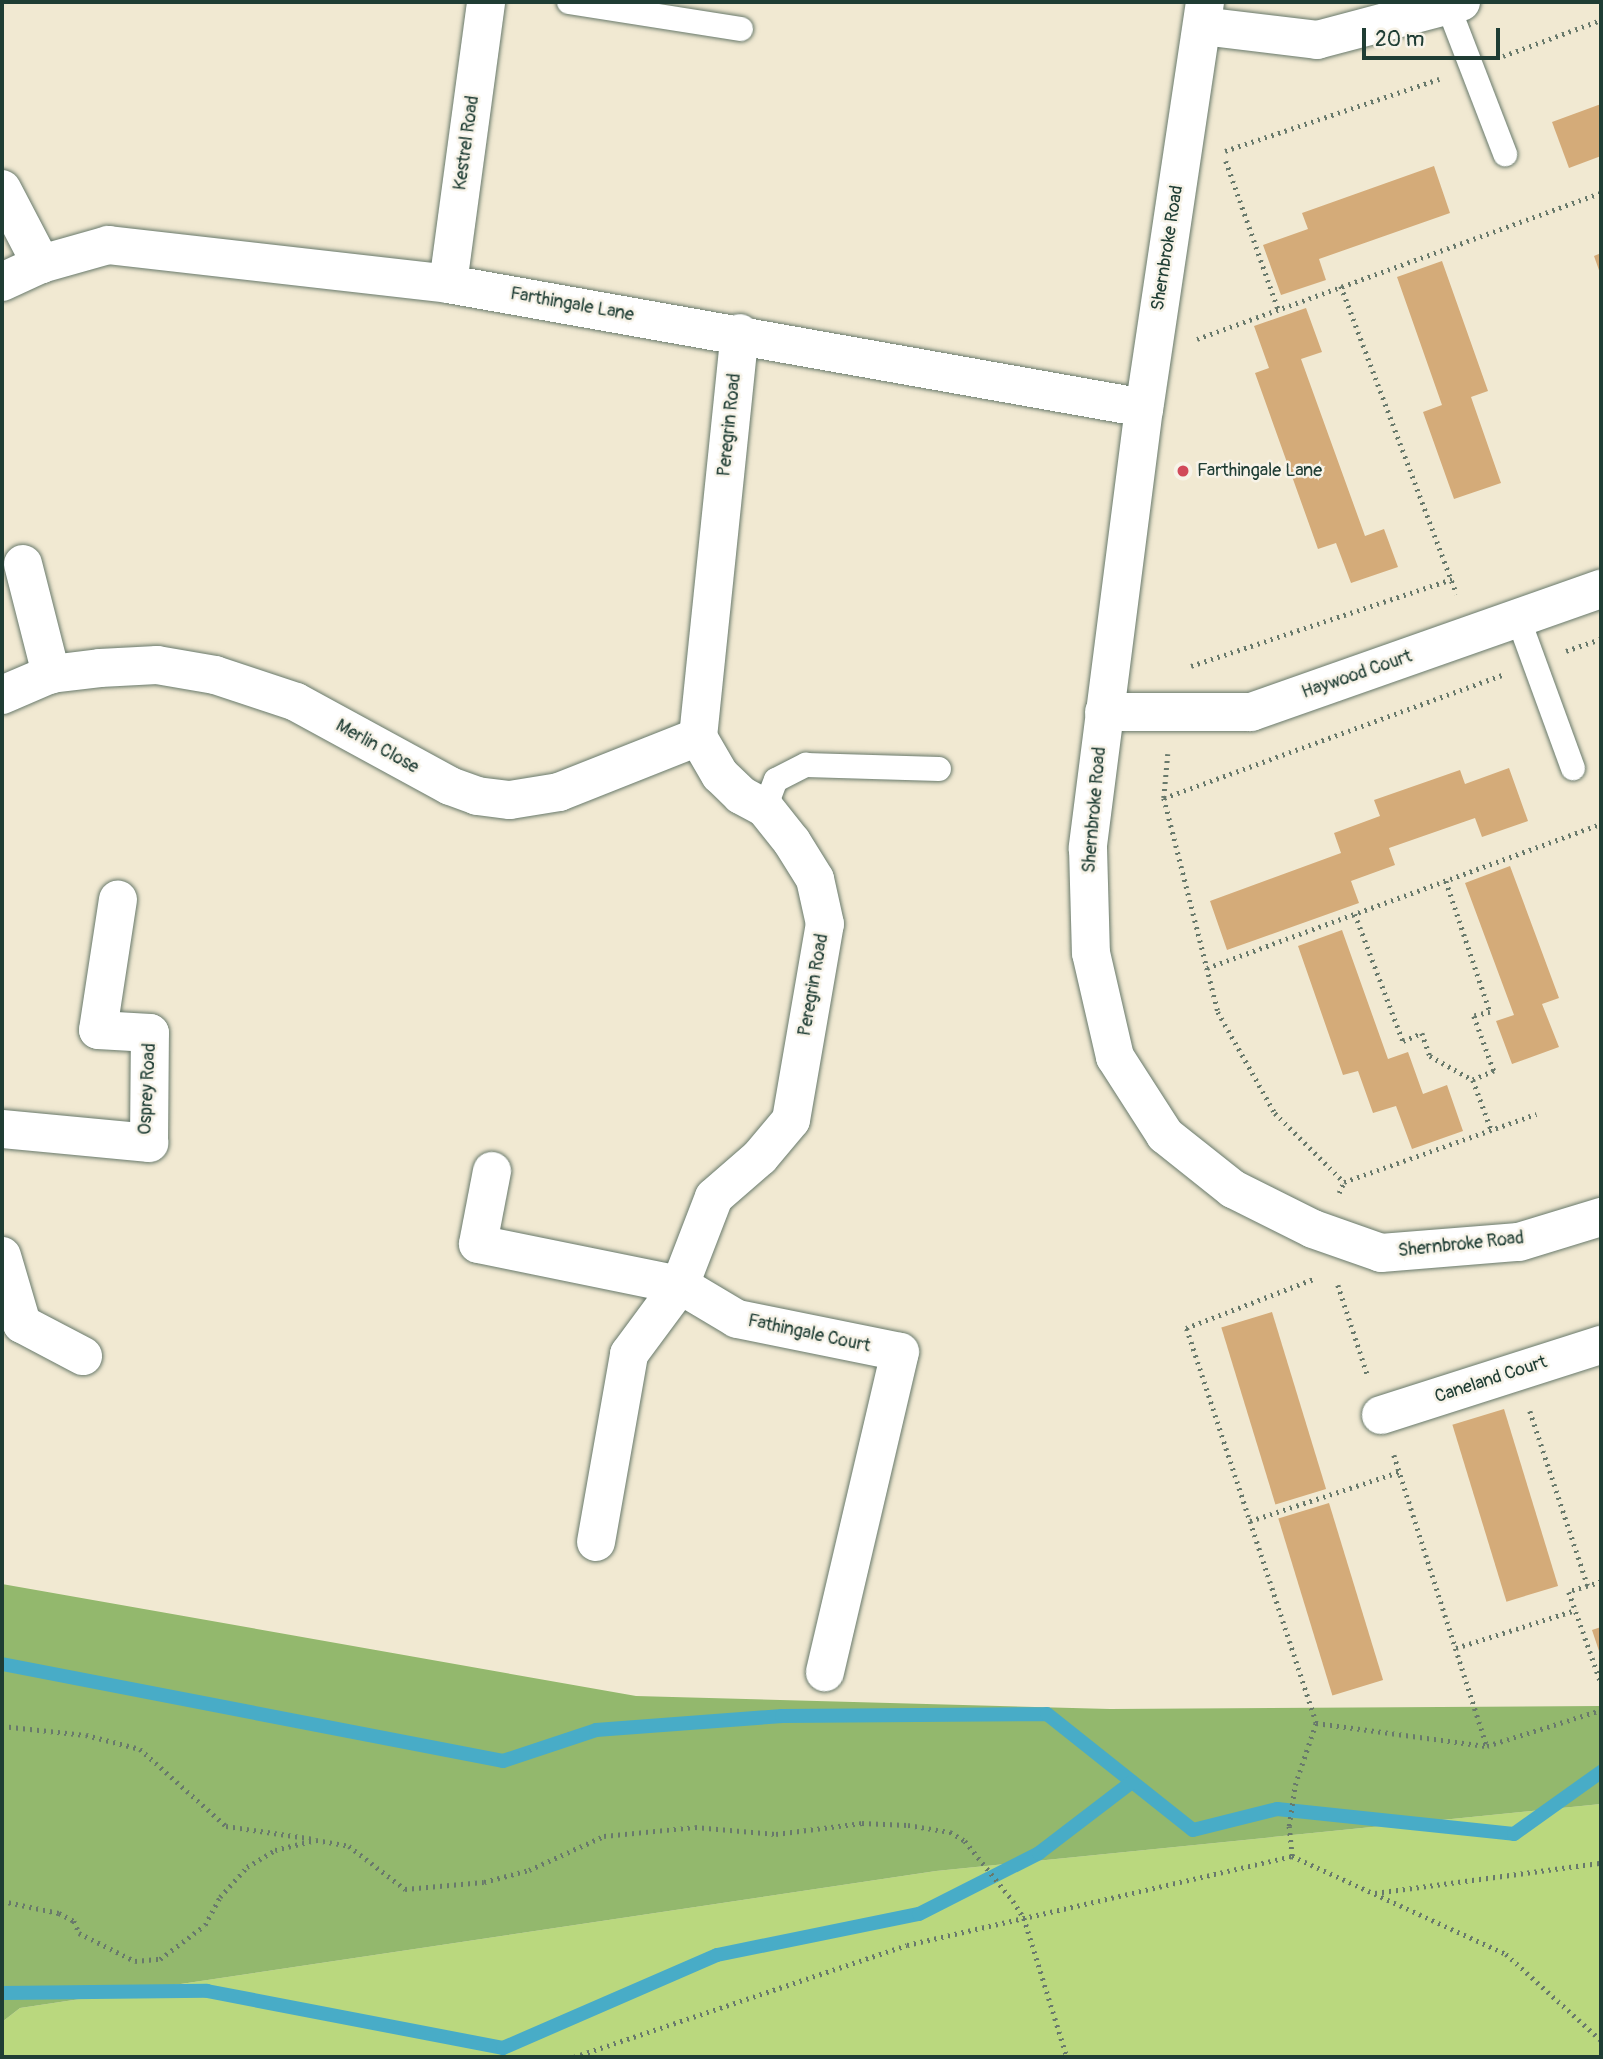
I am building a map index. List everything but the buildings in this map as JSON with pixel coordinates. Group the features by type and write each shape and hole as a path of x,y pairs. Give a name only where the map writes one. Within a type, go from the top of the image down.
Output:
{"street":[{"name":"Kestrel Road","path":"447,284 486,2"},
{"path":"1204,14 1317,40 1454,4"},
{"name":"Shernbroke Road","path":"1204,14 1144,408 1088,848 1091,954 1115,1057 1166,1135 1233,1189 1322,1232 1381,1253 1518,1242 1601,1217"},
{"path":"2,189 41,264"},
{"name":"Farthingale Lane","path":"2,282 41,264 108,245 447,284 740,333 1144,408"},
{"name":"Peregrin Road","path":"596,1542 629,1354 680,1284 714,1197 760,1157 791,1120 824,925 815,879 765,808 741,795 720,775 698,737 740,333"},
{"path":"23,564 51,674"},
{"name":"Haywood Court","path":"1104,712 1251,712 1601,589"},
{"name":"Merlin Close","path":"2,695 51,674 157,665 215,675 296,702 450,786 477,796 510,800 559,792 698,737"},
{"name":"Osprey Road","path":"2,1129 149,1143 150,1033 98,1030 118,900"},
{"name":"Fathingale Court","path":"492,1171 478,1244 680,1284 737,1319 900,1352 825,1672"},
{"path":"2,1256 12,1333 83,1356"},
{"name":"Caneland Court","path":"1381,1415 1601,1345"}],"lane":[{"path":"569,2 741,29"},
{"path":"1454,4 1471,68 1504,154"},
{"path":"1518,618 1573,768"},
{"path":"765,808 776,780 806,765 939,769"}],"path":[{"path":"1181,167 1471,68 1601,20"},
{"path":"1223,152 1278,309"},
{"path":"1152,355 1601,193"},
{"path":"1341,286 1472,634"},
{"path":"1344,1182 1275,1113 1249,1073 1218,1012 1164,798 1174,672 1452,579"},
{"path":"1164,798 1601,639"},
{"path":"1207,968 1601,824"},
{"path":"1446,881 1490,1012 1474,1016 1494,1071 1473,1080"},
{"path":"1355,914 1403,1041 1422,1033 1430,1056 1473,1080 1491,1129"},
{"path":"1322,1232 1344,1182 1536,1114"},
{"path":"1381,1253 1333,1271 1487,1746"},
{"path":"1292,1856 1289,1826 1295,1785 1316,1723 1186,1328 1321,1276"},
{"path":"1517,1372 1588,1586"},
{"path":"1250,1521 1399,1472"},
{"path":"1601,1582 1569,1592 1601,1683"},
{"path":"1455,1648 1576,1610"},
{"path":"1316,1723 1487,1746 1601,1710"},
{"path":"2,1726 86,1735 141,1749 226,1826 349,1846"},
{"path":"2,1901 59,1913 74,1921 79,1934 135,1961 160,1959 191,1938 247,1867 275,1850 316,1840 349,1846 405,1889 484,1882 529,1870 604,1836 695,1827 776,1834 862,1823 908,1825 950,1832 977,1851 1013,1901 1024,1919 1067,2057"},
{"path":"574,2057 907,1945 1292,1856 1506,1954 1601,2039"},
{"path":"1374,1893 1601,1863"}],"green space":[{"path":"2,1584 636,1696 1110,1709 1601,1706 1601,1804 936,1871 20,2008 2,2022"},
{"path":"1601,1804 1601,2057 2,2057 2,2022 20,2008 936,1871"}],"waterway":[{"path":"2,1664 503,1761 596,1730 782,1716 1047,1714 1193,1830 1277,1809 1514,1834 1601,1772"},
{"path":"2,1993 207,1991 503,2048 717,1955 919,1914 1039,1853 1132,1782"}],"place":[{"name":"Farthingale Lane","path":"1183,471"}]}
